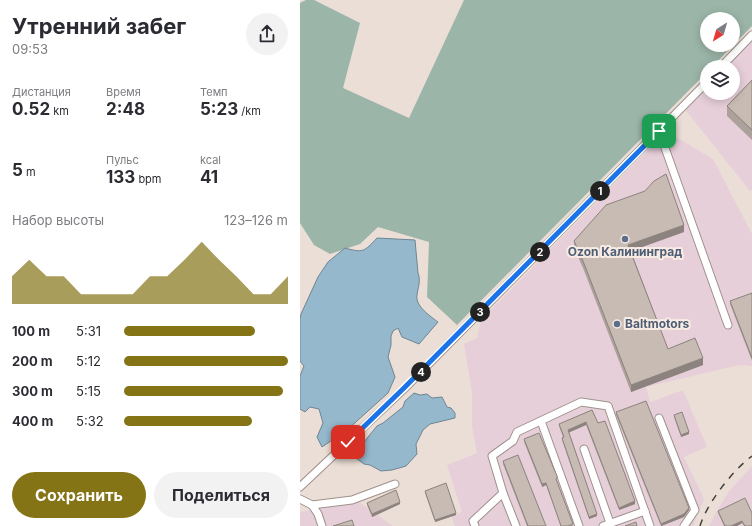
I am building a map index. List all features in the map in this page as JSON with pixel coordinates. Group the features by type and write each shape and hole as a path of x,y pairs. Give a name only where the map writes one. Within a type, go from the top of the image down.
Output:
{"street":[{"path":"728,60 752,35"},
{"path":"300,487 404,388 700,89"},
{"path":"659,131 728,325"},
{"path":"516,526 503,493 492,456 513,441 517,432 581,402 608,406 650,526"},
{"path":"659,418 695,510 684,526"},
{"path":"541,420 579,526"},
{"path":"584,449 606,525 645,510"},
{"path":"312,506 352,500 395,484"},
{"path":"475,526 473,520 503,493"},
{"path":"300,499 312,506 318,514 322,526"}],"shaded area":[{"path":"752,38 752,190 750,191 683,107 700,90 700,100 740,100 740,60 730,60 738,52 740,52 740,50"},
{"path":"666,131 713,159 752,234 752,366 739,365 646,387 650,402 683,390 707,447 684,457 704,499 693,526 455,526 451,515 462,512 447,465 477,453 472,427 472,392 464,344 477,338 481,320"},
{"path":"752,466 752,526 709,526 730,490"},
{"path":"359,502 393,526 300,526 300,512"}],"green space":[{"path":"306,0 314,0 360,23 343,88 409,118 464,0 752,0 752,26 740,38 740,12 700,12 700,52 727,52 719,60 700,60 700,79 457,325 427,297 429,242 378,227 360,244 330,254 314,245 300,223 300,3"}],"water":[{"path":"377,238 415,240 419,279 417,295 418,303 438,322 419,344 402,337 398,328 393,331 388,357 395,377 388,393 347,430 322,447 317,437 323,423 319,409 310,407 305,412 300,409 300,376 304,366 300,361 301,314 318,277 328,262 345,248 360,251 366,249"},
{"path":"414,393 420,395 427,394 432,398 442,397 447,407 451,408 455,413 455,418 430,424 423,430 416,444 417,454 406,466 381,471 370,465 364,464 353,456 363,447 364,442 377,426 403,407 405,401"}],"building":[{"path":"752,80 752,130 727,106 733,100 740,100 740,92"},
{"path":"666,174 684,225 628,245 668,349 695,338 703,358 631,385 574,241 606,205 645,191 654,181"},
{"path":"752,293 752,358 730,301"},
{"path":"646,401 689,508 684,514 661,524 616,412"},
{"path":"592,410 598,423 605,421 635,501 619,508 586,422 568,430 597,514 589,517 562,438 564,437 559,424"},
{"path":"682,412 689,432 681,435 674,415"},
{"path":"539,433 557,476 556,479 573,524 568,526 561,526 546,483 542,484 524,439"},
{"path":"518,455 546,526 528,526 503,461"},
{"path":"446,483 456,513 435,520 425,491"},
{"path":"396,490 400,502 372,514 367,503"},
{"path":"745,498 752,513 752,526 745,526 742,521 731,526 725,526 718,511"},
{"path":"352,520 354,526 333,526"},
{"path":"636,522 637,526 625,526"}],"railway":[{"path":"700,526 708,507 729,478 752,456"}],"place":[{"name":"Ozon Калининград","path":"625,239"},
{"name":"Baltmotors","path":"617,324"}],"route":[{"path":"348,442 404,388 659,131"}]}
